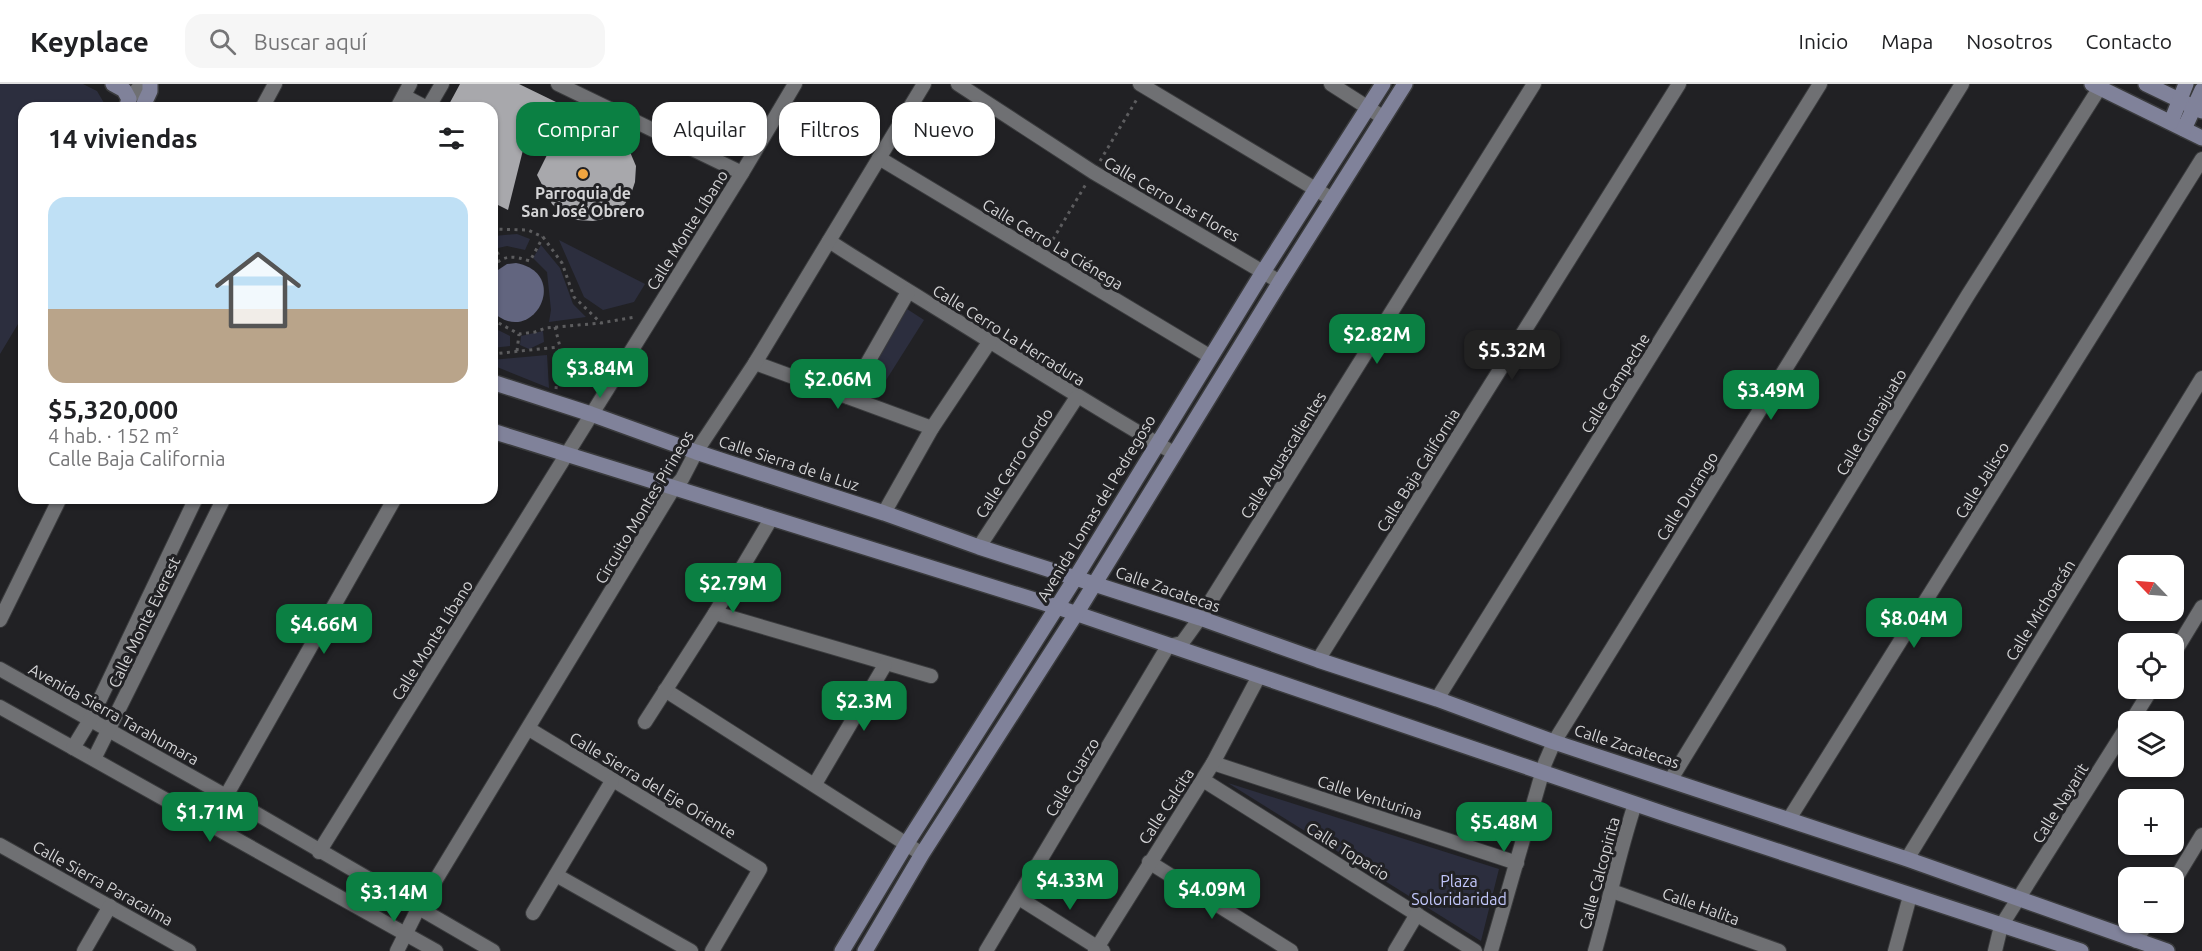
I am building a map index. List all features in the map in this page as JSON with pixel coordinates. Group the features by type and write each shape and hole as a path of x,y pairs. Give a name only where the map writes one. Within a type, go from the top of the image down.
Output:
{"street":[{"path":"113,84 124,90 130,102"},
{"path":"133,102 142,84"},
{"path":"136,102 150,91 150,84"},
{"path":"265,102 275,84"},
{"path":"432,102 442,84"},
{"path":"558,84 742,173"},
{"name":"Calle Monte Líbano","path":"319,852 742,173 795,84"},
{"name":"Circuito Montes Pirineos","path":"397,951 418,909 694,456 755,363 924,84"},
{"name":"Calle Cerro Las Flores","path":"958,84 1093,172 1280,282"},
{"path":"1140,84 1332,199"},
{"path":"1331,84 1384,118"},
{"name":"Avenida Lomas del Pedregoso","path":"842,951 907,843 1074,581 1263,272 1383,84"},
{"path":"865,951 922,854 1076,614 1405,84"},
{"name":"Calle Aguascalientes","path":"1197,624 1534,84"},
{"name":"Calle Baja California","path":"1318,660 1678,84"},
{"name":"Calle Campeche","path":"1437,699 1820,84"},
{"name":"Calle Durango","path":"1491,951 1548,757 1962,84"},
{"path":"2146,84 2198,109"},
{"path":"2178,125 2179,100 2186,84"},
{"path":"2098,85 2202,138"},
{"name":"Calle Guanajuato","path":"1671,779 2098,85"},
{"path":"2178,125 2198,109 2202,90"},
{"name":"Calle Cerro La Ciénega","path":"879,158 1210,357"},
{"name":"Calle Jalisco","path":"1789,819 2202,159"},
{"name":"Calle Cerro La Herradura","path":"829,241 1077,397 1174,453"},
{"path":"848,396 908,292"},
{"path":"884,513 932,428 990,341"},
{"path":"755,363 932,428"},
{"name":"Calle Michoacán","path":"1907,859 2202,378"},
{"name":"Calle Sierra de la Luz","path":"498,384 555,402 588,418 694,456 884,513 1074,581"},
{"name":"Calle Cerro Gordo","path":"979,547 1077,397"},
{"path":"498,432 569,450 677,484 771,519 1076,614"},
{"path":"0,620 57,504"},
{"name":"Calle Monte Everest","path":"73,748 90,720 193,504"},
{"name":"Calle Monte Everest","path":"93,759 221,504"},
{"path":"226,796 392,504"},
{"path":"645,722 715,613 771,519"},
{"path":"182,527 204,537"},
{"name":"Calle Zacatecas","path":"1074,581 1197,624 1437,699 1635,804 2081,951"},
{"path":"2184,637 2199,612"},
{"path":"715,613 885,665 931,676"},
{"name":"Calle Zacatecas","path":"1076,614 1175,645 1259,676 1548,757 1671,779 2167,951"},
{"name":"Calle Cuarzo","path":"986,951 1175,645 1197,624"},
{"path":"815,784 885,665"},
{"name":"Avenida Sierra Tarahumara","path":"0,669 226,796 493,951"},
{"name":"Calle Calcita","path":"1099,950 1149,862 1213,763 1259,676"},
{"path":"665,690 922,854"},
{"path":"0,707 436,951"},
{"name":"Calle Sierra del Eje Oriente","path":"529,729 760,869 712,951"},
{"name":"Calle Nayarit","path":"2001,926 2118,741"},
{"name":"Calle Venturina","path":"1213,763 1517,862"},
{"name":"Calle Topacio","path":"1203,780 1475,951"},
{"path":"533,913 612,781"},
{"name":"Calle Calcopirita","path":"1595,951 1612,891 1623,839 1635,804"},
{"path":"2182,867 2202,835"},
{"name":"Calle Sierra Paracaima","path":"0,845 189,951"},
{"path":"1149,862 1292,951"},
{"path":"556,875 691,951"},
{"name":"Calle Halita","path":"1612,891 1779,951"},
{"path":"1895,951 1910,896"},
{"path":"1019,898 1099,950"},
{"path":"84,951 110,906"},
{"path":"1395,951 1417,914"},
{"path":"1995,951 2001,926"},
{"path":"2136,941 2141,933"}],"path":[{"path":"498,229 528,230 543,237 562,263 574,297 601,323"},
{"path":"498,254 500,259 513,256 530,261 543,237"},
{"path":"498,323 519,334 642,315"},
{"path":"555,327 560,346 555,402"},
{"path":"517,351 519,334"},
{"path":"498,353 560,346"}],"green space":[{"path":"0,84 83,84 97,91 103,102 18,102 18,324 0,354"},
{"path":"517,234 530,239 525,250 507,246 498,248 498,236"},
{"path":"559,240 645,284 634,302 603,310 584,297"},
{"path":"541,245 560,268 573,304 586,317 549,322 551,310 547,272 533,258"},
{"path":"907,309 924,320 876,396 861,387"},
{"path":"498,330 510,336 510,346 498,347"},
{"path":"543,331 544,342 529,349 520,345 521,336"},
{"path":"547,355 549,388 498,367 498,359"},
{"name":"Plaza Soloridaridad","path":"1228,783 1499,869 1481,941"}],"shaded area":[{"path":"516,263 533,270 542,281 544,293 540,306 532,316 520,322 507,321 498,315 498,270 507,264"}],"building":[{"path":"460,84 519,84 556,102 516,102 516,156 522,156 508,210 498,205 498,102 450,102"},
{"path":"546,156 632,156 636,166 635,182 630,197 621,209 608,218 593,221 577,220 563,214 552,204 537,175"}],"place":[{"name":"Parroquia de San José Obrero","path":"583,174"}]}
